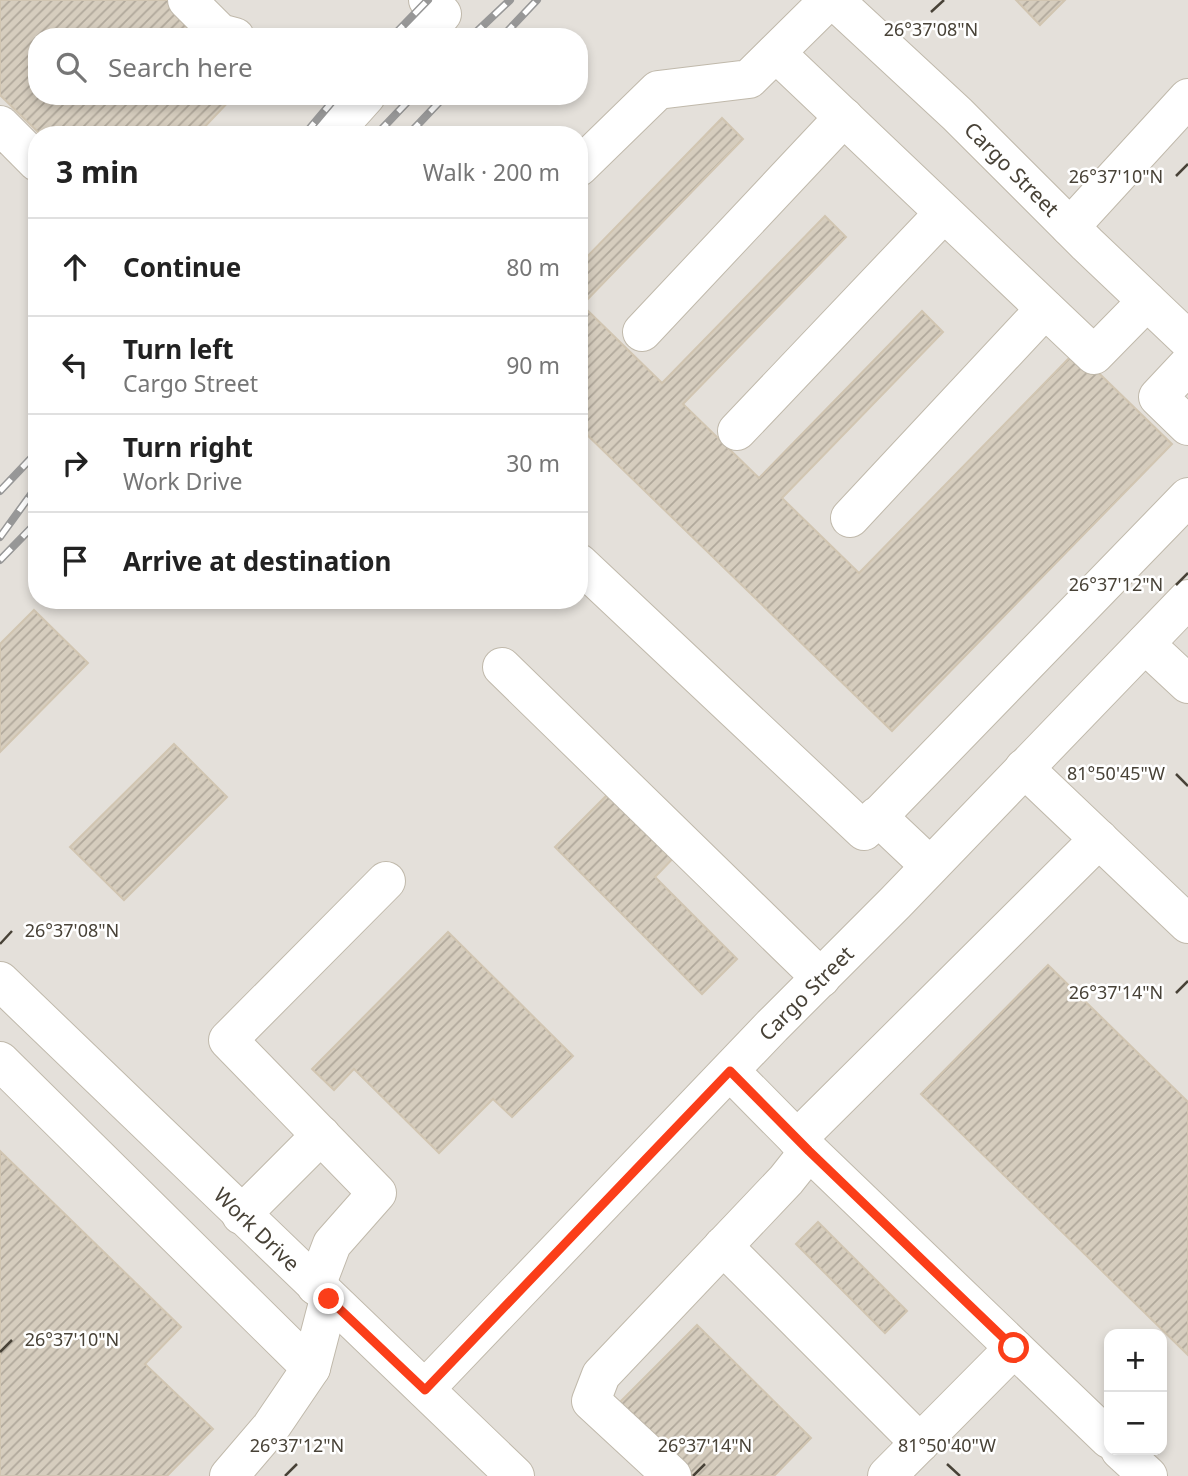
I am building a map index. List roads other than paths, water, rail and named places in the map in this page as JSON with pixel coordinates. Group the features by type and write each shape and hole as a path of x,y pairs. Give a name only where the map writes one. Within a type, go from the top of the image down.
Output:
{"street":[{"path":"187,0 215,28"},
{"path":"428,0 442,14 429,28"},
{"path":"588,158 658,90 749,79 831,0"},
{"name":"Cargo Street","path":"831,0 957,114 1070,227 1174,318"},
{"path":"776,52 1094,355 1174,318"},
{"path":"1070,227 1188,98"},
{"path":"642,332 844,117"},
{"path":"0,125 28,153"},
{"path":"737,431 944,213"},
{"path":"850,518 1045,309"},
{"path":"1188,365 1158,397 1188,426"},
{"path":"588,571 864,831 1188,497"},
{"name":"Cargo Street","path":"425,1390 1188,599"},
{"path":"1145,644 1188,684"},
{"path":"502,667 821,978"},
{"path":"1024,768 1188,924"},
{"path":"877,816 930,866"},
{"path":"672,1476 591,1401 601,1375 786,1180 803,1145 1099,839"},
{"path":"229,1476 271,1427 311,1368 332,1244 377,1193 228,1040 386,881"},
{"name":"Work Drive","path":"0,981 515,1476"},
{"path":"0,1061 311,1368"},
{"path":"730,1071 803,1145 1104,1434"},
{"path":"242,1215 321,1135"},
{"path":"723,1246 920,1443"},
{"path":"887,1476 1014,1348"},
{"path":"1126,1455 1148,1476"}],"railway":[{"path":"401,28 428,0"},
{"path":"480,28 510,0"},
{"path":"511,28 537,0"},
{"path":"312,126 329,105"},
{"path":"385,126 404,105"},
{"path":"417,126 436,105"},
{"path":"0,491 28,461"},
{"path":"0,537 28,498"},
{"path":"0,560 28,531"}]}
